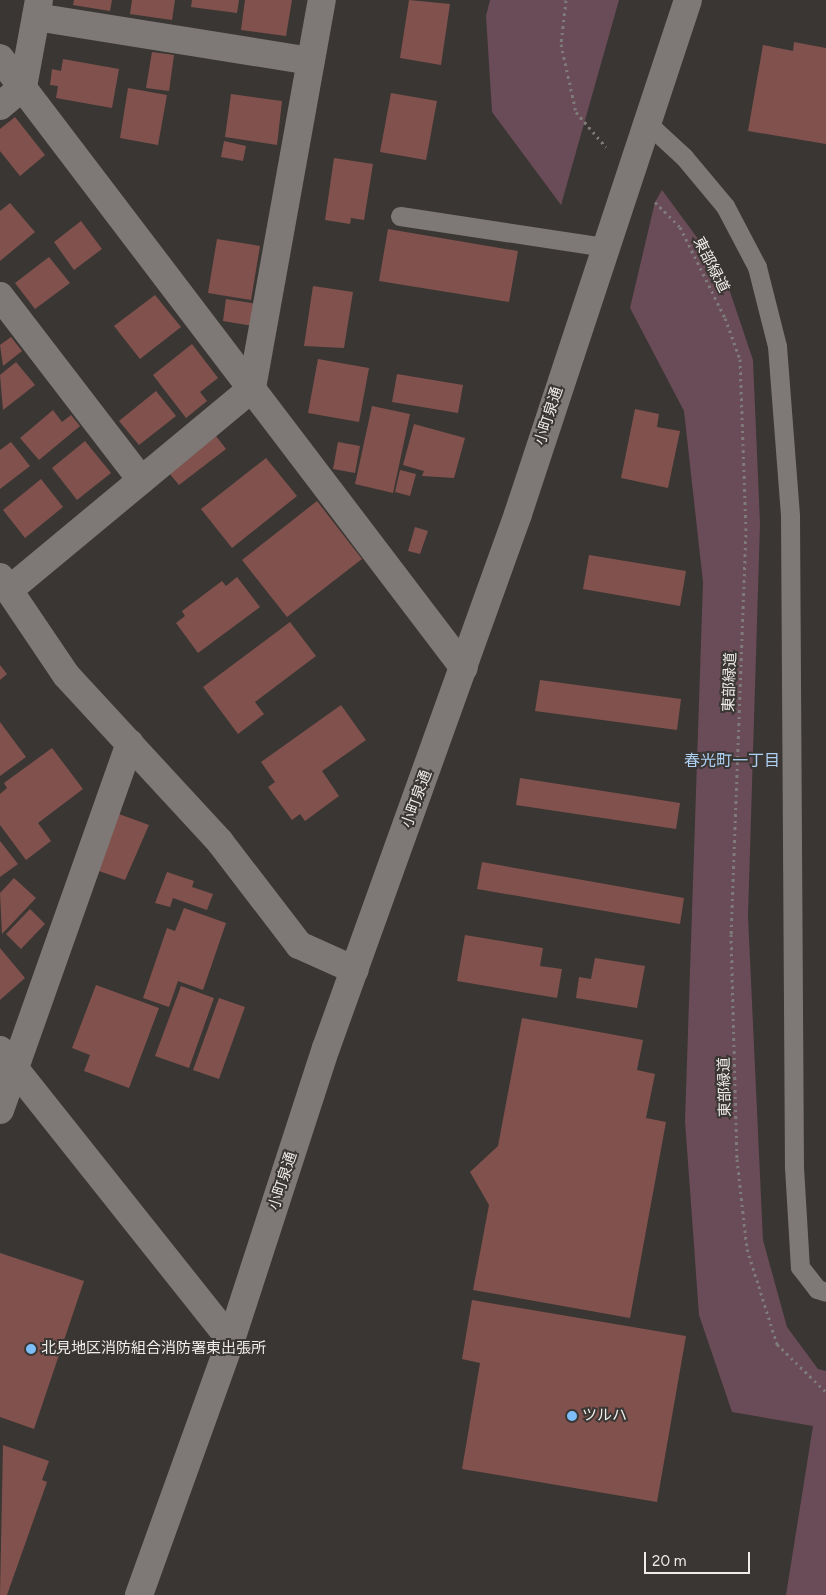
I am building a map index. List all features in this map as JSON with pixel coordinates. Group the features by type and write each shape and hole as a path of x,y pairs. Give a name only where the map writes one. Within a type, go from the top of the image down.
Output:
{"street":[{"path":"322,0 252,388 141,480 4,584 66,675 130,742 220,842 299,945 355,970"},
{"name":"小町泉通","path":"139,1595 231,1340 355,970 464,668 628,174 688,0"},
{"path":"0,106 23,87 37,9 311,60"},
{"path":"0,58 464,668"},
{"path":"0,296 141,480"},
{"path":"0,1110 8,1060 130,742"},
{"path":"8,1060 231,1340"}],"lane":[{"path":"646,122 684,157 725,206 757,268 777,346 790,516 794,1167 800,1267 817,1289 826,1292"},
{"path":"400,216 604,247"}],"path":[{"name":"東部緑道","path":"566,0 561,44 576,112 628,174 680,228 725,318 740,359 746,528 732,925 737,1159 747,1249 777,1344 826,1392"}],"shaded area":[{"path":"490,0 619,0 561,205 492,112 486,16"},
{"path":"662,190 724,274 753,360 760,524 748,916 763,1240 787,1327 818,1369 826,1371 826,1595 786,1595 813,1426 732,1412 699,1315 685,1121 703,582 684,411 630,308 655,202"}],"building":[{"path":"74,0 112,0 110,11 73,5"},
{"path":"132,0 175,0 172,20 130,14"},
{"path":"192,0 239,0 237,13 191,7"},
{"path":"245,0 292,0 286,36 241,30"},
{"path":"409,0 450,4 441,65 400,58"},
{"path":"794,42 826,48 826,144 748,131 763,45 793,51"},
{"path":"152,52 174,55 169,91 146,88"},
{"path":"63,59 119,69 112,108 56,98 58,86 50,85 52,69 61,71"},
{"path":"128,88 167,95 158,145 120,138"},
{"path":"391,93 437,101 426,160 380,152"},
{"path":"231,94 282,101 277,145 225,137"},
{"path":"15,117 45,155 20,176 0,151 0,129"},
{"path":"224,141 246,146 243,161 221,157"},
{"path":"334,158 373,164 364,220 351,218 350,224 325,220"},
{"path":"10,203 35,232 0,261 0,211"},
{"path":"81,221 102,249 74,270 54,242"},
{"path":"388,229 518,251 509,302 379,281"},
{"path":"217,239 260,246 251,300 208,293"},
{"path":"49,257 70,283 35,309 15,283"},
{"path":"313,286 353,292 344,348 304,346"},
{"path":"155,295 181,327 140,359 114,326"},
{"path":"226,299 257,304 253,326 223,321"},
{"path":"11,337 22,351 3,366 0,345"},
{"path":"192,344 218,378 200,392 207,401 186,418 153,375"},
{"path":"318,359 369,368 359,422 308,413"},
{"path":"16,362 35,385 3,410 0,375"},
{"path":"397,374 463,385 458,413 392,402"},
{"path":"156,391 176,416 139,445 119,421"},
{"path":"372,406 410,414 393,493 355,484"},
{"path":"635,409 659,414 657,427 680,431 668,488 621,478"},
{"path":"53,410 62,422 71,415 80,426 39,460 20,438"},
{"path":"414,424 465,438 454,478 422,476 424,471 403,465"},
{"path":"216,436 226,449 179,485 169,473"},
{"path":"85,441 111,473 77,500 52,468"},
{"path":"11,442 30,466 0,489 0,450"},
{"path":"338,442 360,446 355,473 333,469"},
{"path":"266,458 297,496 232,548 201,509"},
{"path":"400,470 416,474 410,496 395,492"},
{"path":"41,479 63,507 25,538 3,510"},
{"path":"317,501 362,559 287,617 242,560"},
{"path":"415,527 428,531 420,554 408,551"},
{"path":"589,555 686,571 680,606 583,589"},
{"path":"237,577 260,607 198,653 176,623 185,616 182,611 222,581 226,586"},
{"path":"290,622 316,656 255,702 264,714 238,734 203,687"},
{"path":"0,665 7,674 0,680"},
{"path":"540,680 681,699 677,730 535,711"},
{"path":"341,705 366,740 322,771 339,796 305,821 300,814 292,820 268,787 275,782 261,762"},
{"path":"0,722 26,757 0,776"},
{"path":"52,748 83,789 38,823 51,841 26,860 0,825 0,794 7,788 4,783"},
{"path":"520,778 680,803 676,829 516,805"},
{"path":"119,814 149,825 125,880 99,871"},
{"path":"0,841 18,864 0,877"},
{"path":"482,862 684,898 680,924 477,889"},
{"path":"167,872 194,881 192,887 213,894 207,910 173,898 170,907 155,903"},
{"path":"14,878 36,898 2,934 0,893"},
{"path":"184,908 226,923 203,990 178,981 169,1007 143,998 167,928 175,931"},
{"path":"30,909 45,924 21,949 6,934"},
{"path":"465,935 543,948 540,966 562,969 557,998 457,981"},
{"path":"0,948 25,978 0,1000"},
{"path":"595,958 645,966 637,1008 576,998 579,977 591,979"},
{"path":"96,985 159,1008 129,1088 84,1071 90,1055 72,1048"},
{"path":"181,986 214,998 189,1068 155,1056"},
{"path":"219,998 245,1007 219,1079 193,1070"},
{"path":"522,1018 643,1040 637,1070 655,1074 646,1118 666,1122 630,1318 473,1290 489,1205 470,1172 498,1146"},
{"name":"北見地区消防組合消防署東出張所","path":"0,1253 84,1281 34,1429 0,1417"},
{"name":"ツルハ","path":"472,1300 686,1336 657,1502 462,1469 480,1363 462,1359"},
{"path":"3,1445 49,1461 42,1480 47,1482 7,1595 0,1595"}],"place":[{"name":"北見地区消防組合消防署東出張所","path":"31,1349"},
{"name":"ツルハ","path":"572,1416"}],"district":[{"name":"春光町一丁目","path":"732,761"}]}
